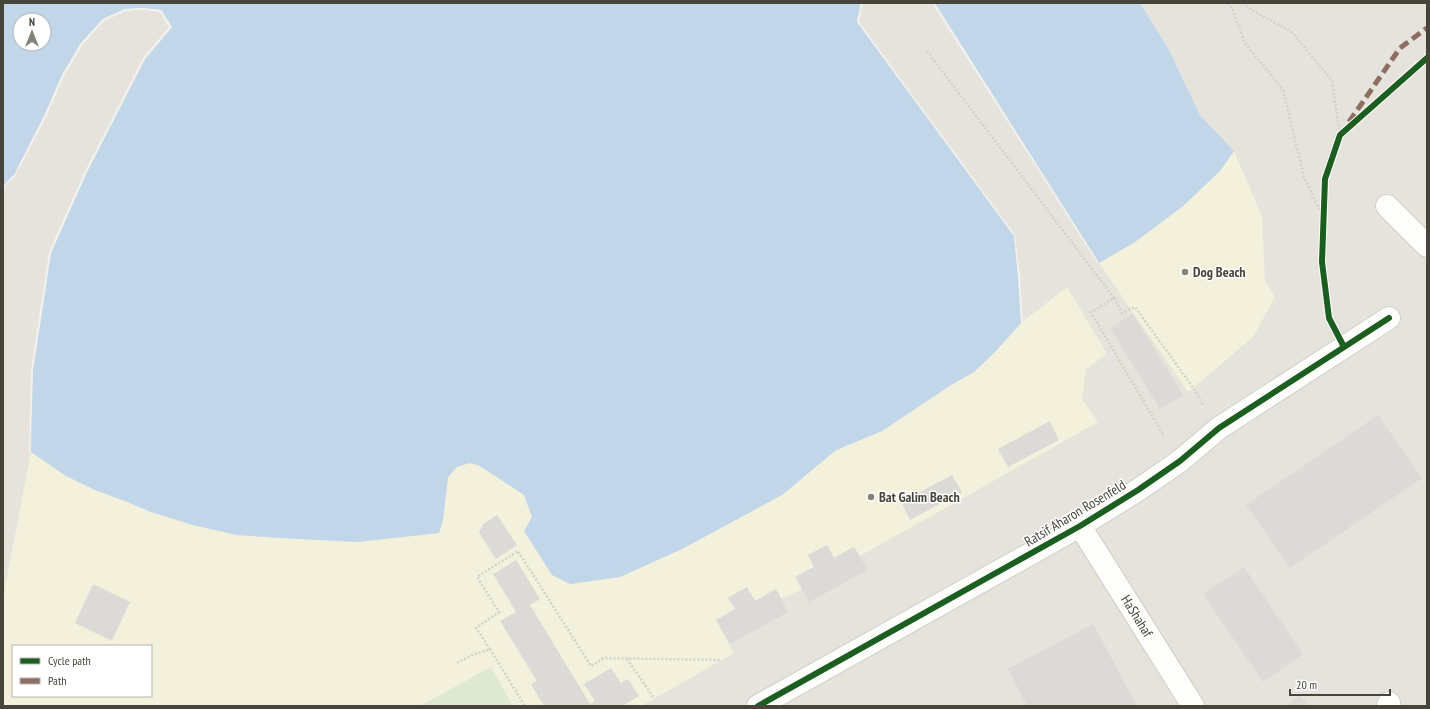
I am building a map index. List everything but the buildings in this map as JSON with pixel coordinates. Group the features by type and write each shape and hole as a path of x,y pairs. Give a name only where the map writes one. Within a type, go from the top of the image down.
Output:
{"street":[{"path":"1387,206 1427,246"},
{"name":"Ratsif Aharon Rosenfeld","path":"758,706 1080,526 1138,490 1180,461 1219,428 1389,318"},
{"name":"HaShahaf","path":"1080,526 1194,706"}],"path":[{"path":"1228,3 1232,8 1245,43 1283,90 1304,178 1324,219"},
{"path":"1243,3 1252,10 1292,32 1332,81 1340,135"},
{"path":"928,51 1114,298 1122,313 1135,307 1194,389 1219,428"},
{"path":"1340,135 1346,130"},
{"path":"1114,298 1091,312 1180,461"},
{"path":"525,706 476,628 499,612 477,577 518,551 591,666 604,658 720,660"},
{"path":"457,663 472,655 490,649"},
{"path":"627,659 654,698"}],"shaded area":[{"path":"861,3 934,3 1099,263 1135,242 1182,207 1234,151 1200,115 1168,48 1140,3 1427,3 1427,706 3,706 3,186 14,175 62,75 81,43 103,19 125,9 857,22"}],"green space":[{"path":"491,667 513,706 420,706"}],"sand":[{"name":"Dog Beach","path":"1234,151 1262,216 1265,281 1275,297 1253,337 1188,392 1099,263 1135,242 1182,207 1220,171"},
{"name":"Bat Galim Beach","path":"1067,287 1107,354 1086,369 1082,399 1098,422 860,556 854,547 834,558 827,545 808,555 814,567 796,577 802,589 781,599 776,589 755,601 747,587 728,598 735,609 716,620 734,653 641,706 513,706 491,667 420,706 3,706 3,598 31,452 66,476 95,490 151,512 193,525 237,535 357,542 439,533 443,520 448,477 457,467 469,463 478,465 524,495 532,517 570,584 620,577 682,549 782,495 836,450 882,431 951,385 974,372 995,352 1021,323"}],"water":[{"path":"3,3 861,3 857,22 1014,236 1021,323 995,352 974,372 951,385 882,431 836,450 782,495 682,549 620,577 570,584 552,575 524,531 532,517 524,495 478,465 469,463 457,467 448,477 443,520 439,533 357,542 237,535 193,525 151,512 95,490 66,476 31,452 33,370 51,253 86,174 145,59 172,27 161,10 143,8 125,9 103,19 81,43 62,75 45,114 14,175 3,186"},
{"path":"934,3 1140,3 1168,48 1200,115 1234,151 1220,171 1182,207 1135,242 1099,263"}],"pier":[{"path":"861,3 863,3 859,22 1015,235 1020,276 1023,322 1021,323 1014,236 857,22"},
{"path":"932,3 934,3 938,8 1099,263 1098,264"},
{"path":"143,8 161,10 172,27 145,59 86,174 51,253 33,370 30,454 31,370 49,252 84,173 143,58 169,27 160,12 143,10 126,11 104,21 83,44 64,76 47,115 15,176 3,188 3,186 14,175 45,114 62,75 81,43 103,19 125,9"}],"marked path":[{"path":"1349,122 1400,48 1427,28"}],"cycle path":[{"path":"1344,347 1329,318 1322,262 1325,179 1340,135 1427,58"},
{"path":"758,706 1080,526 1138,490 1180,461 1219,428 1389,318"}],"place":[{"name":"Dog Beach","path":"1185,272"},
{"name":"Bat Galim Beach","path":"871,497"}]}
